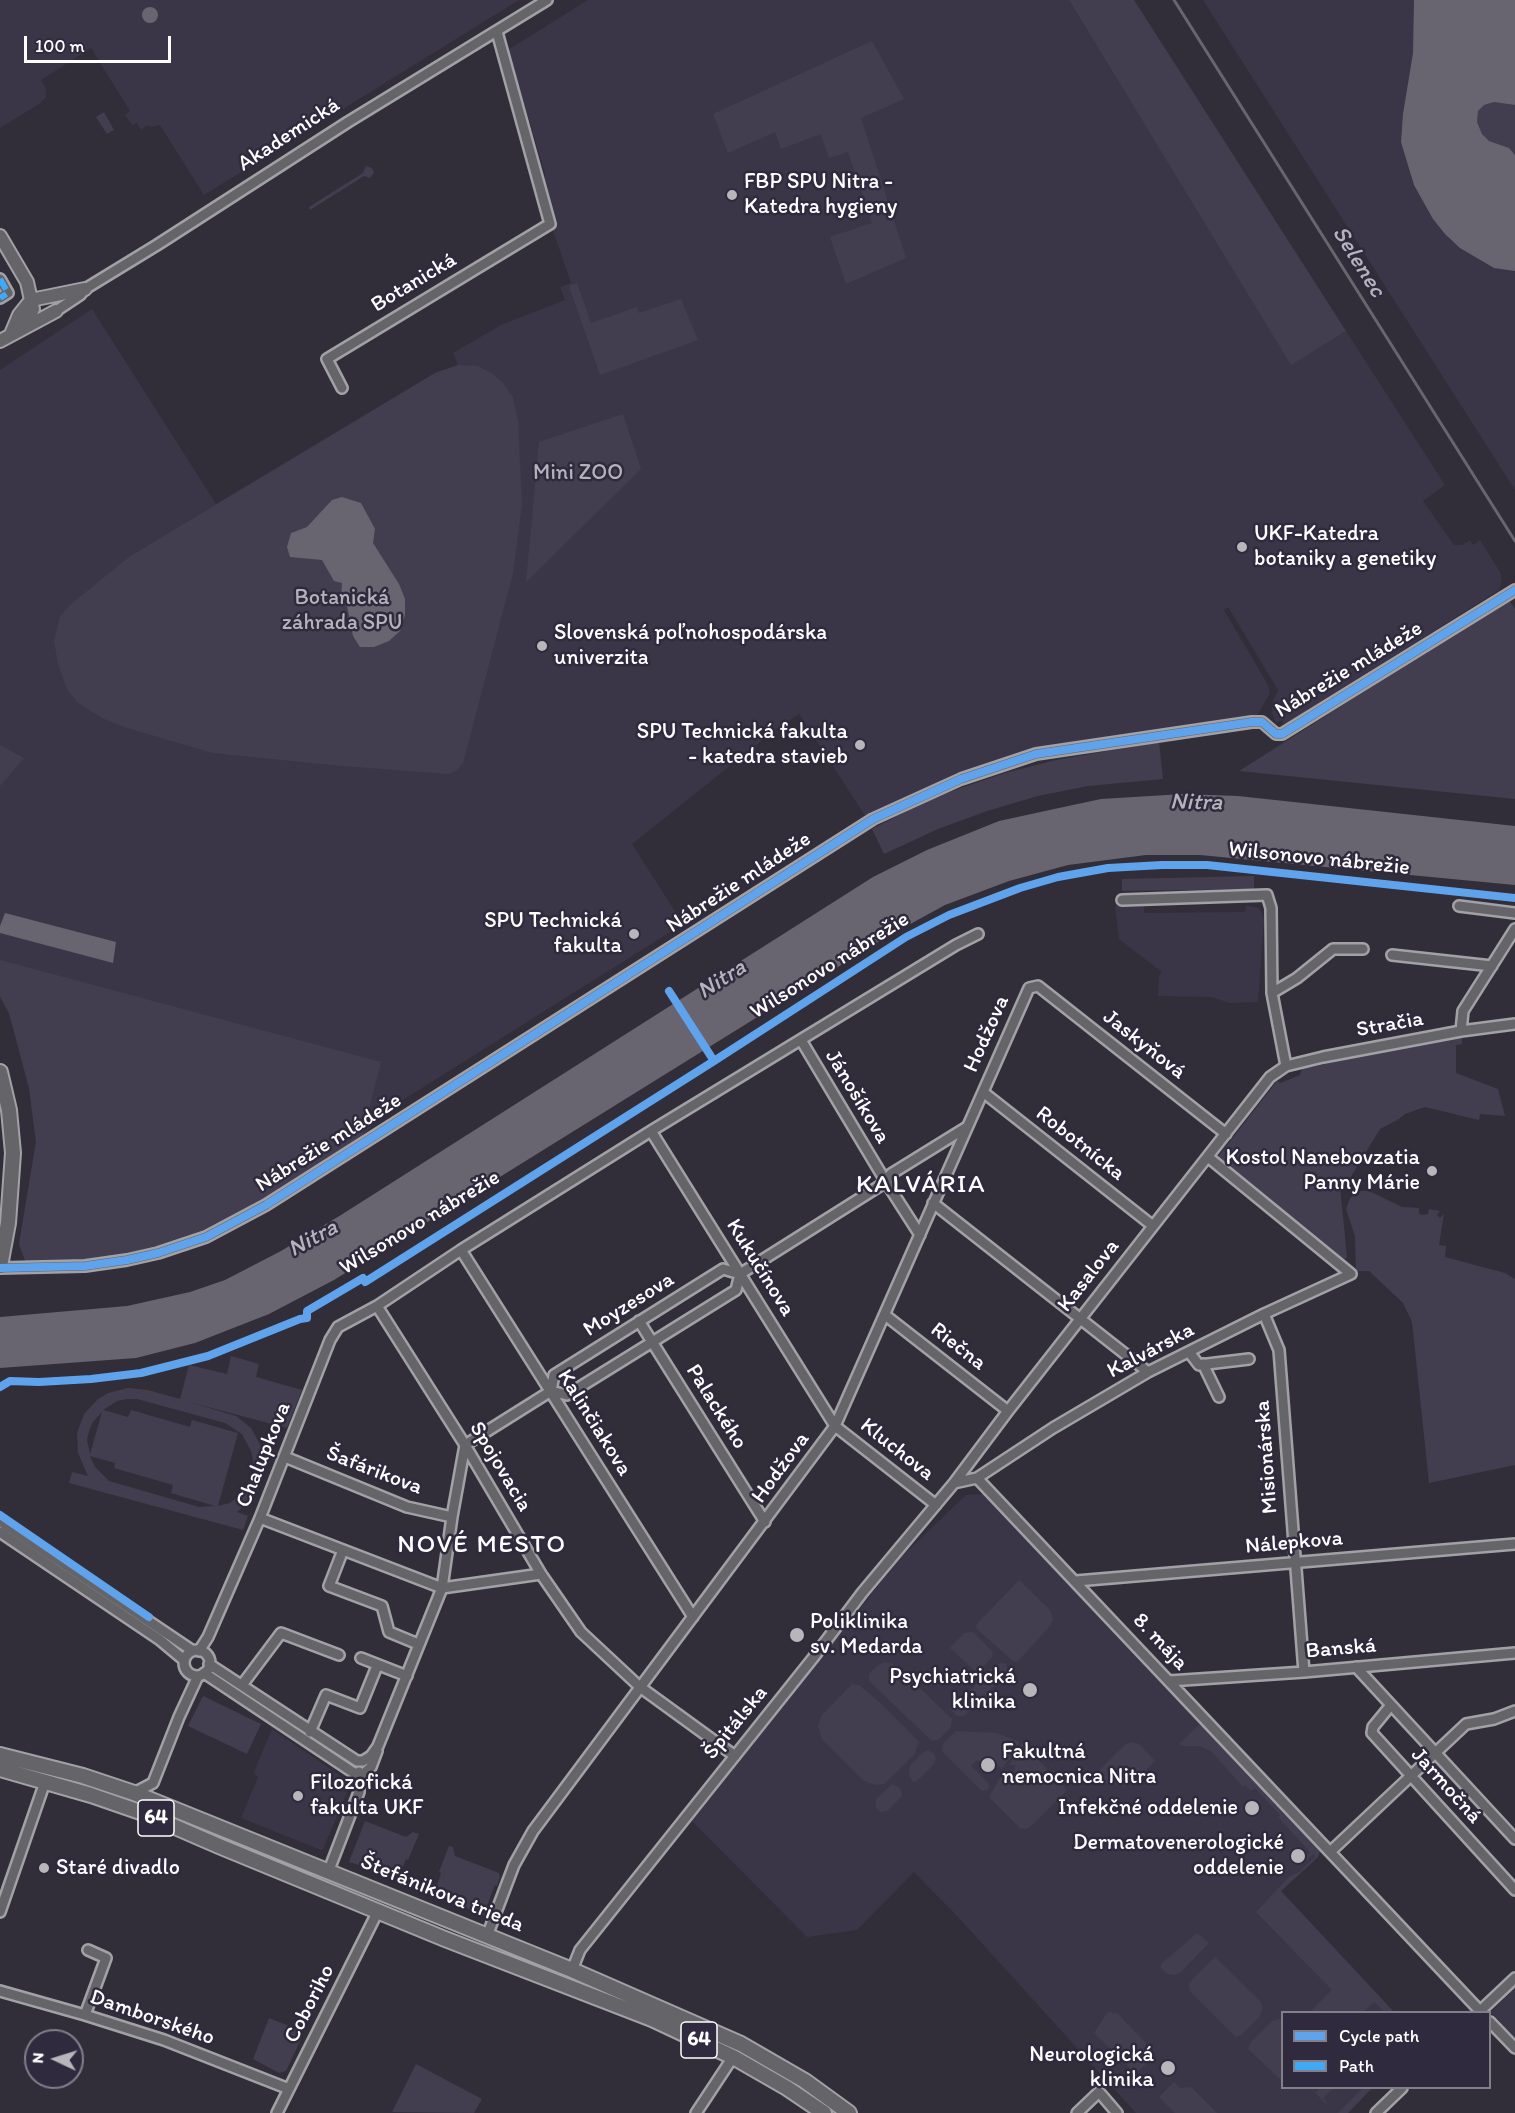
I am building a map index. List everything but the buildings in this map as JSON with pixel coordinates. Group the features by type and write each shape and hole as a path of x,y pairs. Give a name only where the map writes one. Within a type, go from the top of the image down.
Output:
{"main road":[{"path":"0,1072 9,1110 13,1153 8,1223 0,1267"},
{"name":"Štefánikova trieda","path":"0,1755 51,1767 134,1793 572,1970 741,2044 805,2081 849,2113"},
{"path":"45,1782 51,1767"},
{"name":"Štefánikova trieda","path":"0,1769 143,1813 378,1911 662,2024 733,2057 787,2088 824,2113"},
{"path":"322,1888 329,1870"},
{"path":"378,1911 386,1895"},
{"path":"566,1985 572,1970"},
{"path":"733,2057 741,2044"}],"street":[{"name":"Akademická","path":"56,311 85,289 348,122 548,0"},
{"name":"Botanická","path":"342,388 327,359 550,224 497,32"},
{"path":"0,236 27,282 33,309 25,326"},
{"path":"0,279 8,293 0,298"},
{"path":"27,282 53,295"},
{"path":"5,337 31,300 85,289"},
{"path":"31,300 44,308 56,311"},
{"path":"5,337 56,311"},
{"name":"Nábrežie mládeže","path":"0,1267 85,1266 158,1253 206,1237 266,1205 873,819 961,779 1036,754 1252,722 1262,722 1276,734 1282,734 1515,590"},
{"path":"1122,900 1267,895 1271,908 1272,993 1286,1066"},
{"path":"1459,906 1515,913"},
{"path":"1461,1031 1463,1011 1515,929"},
{"name":"Wilsonovo nábrežie","path":"377,1306 461,1250 651,1131 956,945 978,934"},
{"path":"1272,993 1297,978 1333,949 1363,949"},
{"path":"1392,956 1492,966"},
{"name":"Hodžova","path":"487,1936 514,1865 533,1831 835,1426 1029,988 1038,986"},
{"name":"Jaskyňová","path":"1038,986 1226,1134"},
{"name":"Stračia","path":"1275,1073 1286,1066 1323,1057 1461,1031 1515,1024"},
{"name":"Jánošíkova","path":"801,1040 920,1234"},
{"name":"Kasalova","path":"936,1505 1275,1073"},
{"name":"Robotnícka","path":"983,1092 1153,1226"},
{"name":"Moyzesova","path":"550,1391 567,1395 736,1290 740,1274 886,1182 891,1174 967,1127"},
{"name":"Kukučínova","path":"651,1131 835,1426"},
{"name":"Kalvárska","path":"977,1478 1053,1428 1148,1372 1264,1314 1352,1274 1208,1156"},
{"path":"933,1203 1148,1372"},
{"name":"Kalinčiakova","path":"461,1250 693,1617"},
{"name":"Moyzesova","path":"465,1445 550,1391 554,1375 639,1321 723,1269 740,1274"},
{"name":"Chalupkova","path":"202,1655 285,1457 330,1340 338,1327 377,1306"},
{"name":"Spojovacia","path":"377,1306 465,1445 541,1574 581,1632 640,1687 735,1756"},
{"name":"Misionárska","path":"1264,1314 1279,1350 1304,1672"},
{"name":"Riečna","path":"885,1315 1008,1411"},
{"name":"Palackého","path":"639,1321 765,1522"},
{"path":"1189,1352 1199,1365 1249,1359"},
{"path":"1203,1364 1219,1397"},
{"name":"Kluchova","path":"835,1426 936,1505"},
{"path":"0,1521 202,1655 310,1732 357,1761 363,1761 371,1756 378,1746 442,1588 465,1445"},
{"name":"Šafárikova","path":"285,1457 407,1507 452,1517"},
{"path":"954,1482 977,1478"},
{"name":"8. mája","path":"977,1478 1479,2011"},
{"name":"Špitálska","path":"572,1970 580,1950 822,1647 862,1593 936,1505"},
{"path":"260,1518 442,1588 541,1574"},
{"path":"0,1532 166,1644 184,1660 188,1672 187,1699"},
{"name":"Nálepkova","path":"1076,1581 1515,1544"},
{"path":"343,1550 329,1586 382,1606 390,1632 418,1644"},
{"path":"242,1685 281,1633 339,1656"},
{"name":"Banská","path":"1169,1681 1304,1672 1515,1653"},
{"path":"184,1660 202,1655"},
{"path":"134,1793 153,1783 187,1699 201,1674 202,1655"},
{"path":"361,1658 407,1676"},
{"path":"310,1732 326,1695 360,1708 377,1666"},
{"name":"Jarmočná","path":"1356,1667 1515,1839"},
{"path":"188,1672 201,1674 360,1777"},
{"name":"Jarmočná","path":"1391,1705 1372,1733 1515,1890"},
{"path":"1330,1852 1466,1724 1494,1719 1515,1711"},
{"path":"360,1777 371,1767 376,1758 378,1746"},
{"path":"329,1870 359,1792 360,1777 357,1761"},
{"path":"0,1912 45,1782"},
{"path":"153,1783 163,1804"},
{"name":"Coboriho","path":"277,2113 378,1911"},
{"path":"85,2015 106,1958 88,1950"},
{"path":"1481,2011 1515,1978"},
{"name":"Damborského","path":"0,1991 164,2040 289,2089"},
{"path":"1491,2023 1515,2048"},
{"path":"696,2113 733,2057"},
{"path":"1376,2113 1401,2089"},
{"path":"1077,2113 1098,2092 1117,2113"}],"shaded area":[{"path":"0,0 519,0 204,195 160,125 150,127 148,125 141,130 137,123 132,125 125,115 130,111 91,48 41,80 46,89 46,97 39,104 0,128"},
{"name":"Slovenská poľnohospodárska univerzita","path":"588,0 1069,0 1291,364 1346,331 1445,485 1423,501 1454,545 1462,545 1470,540 1473,545 1480,540 1500,572 1502,580 1499,590 1284,725 1282,720 1276,723 1272,713 1273,701 1278,690 1228,607 1224,610 1268,685 1270,693 1256,717 1049,745 996,760 866,817 799,714 775,730 632,844 683,924 387,1110 362,1137 261,1202 194,1236 168,1245 26,1263 19,1244 36,1142 29,1088 9,1013 0,997 0,370 92,309 216,504 435,373 458,365 453,353 501,325 565,300 560,287 571,283 545,207 545,173 508,50"},
{"path":"1203,0 1515,0 1515,490"},
{"path":"1144,905 1144,913 1245,912 1246,905 1259,908 1264,920 1258,1002 1229,1003 1212,997 1158,996 1159,976 1162,972 1119,939 1115,906"},
{"name":"Fakultná nemocnica Nitra","path":"987,1494 1320,1851 1318,1857 1281,1891 1393,2011 1281,2011 1281,2089 1371,2089 1348,2113 1136,2113 959,1918 914,1872 857,1930 807,1937 692,1821 901,1557 966,1495"},
{"name":"Filozofická fakulta UKF","path":"272,1729 351,1783 321,1850 241,1818 258,1777 254,1773 256,1767"},
{"path":"1515,1988 1515,2038 1491,2012"}],"green space":[{"path":"1069,0 1134,0 1346,331 1291,365"},
{"path":"872,41 904,99 861,118 906,258 846,284 830,237 872,223 848,152 829,158 821,134 781,149 775,132 728,153 713,114"},
{"path":"1494,102 1515,105 1515,155 1509,148 1489,141 1482,134 1477,122 1478,111 1484,105"},
{"path":"104,112 114,130 107,134 96,117"},
{"path":"366,166 372,168 374,173 370,178 364,176 310,210 309,207 363,173"},
{"path":"577,283 591,323 637,307 639,313 681,299 698,340 600,375 569,286"},
{"name":"Botanická záhrada SPU","path":"458,365 477,366 493,374 503,383 513,398 518,421 522,505 513,573 463,763 457,770 449,774 213,753 124,727 102,718 77,702 67,689 58,664 54,641 60,617 70,605 129,557 435,373"},
{"name":"Mini ZOO","path":"623,414 641,469 526,582 539,442"},
{"path":"1509,600 1515,609 1515,799 1239,771"},
{"path":"1159,742 1163,779 1088,786 1038,796 938,829 884,854 872,829 952,791 1005,773 1056,760"},
{"path":"0,745 24,758 0,786"},
{"path":"1254,876 1254,889 1122,891 1122,879"},
{"path":"0,960 381,1062 362,1137 261,1202 194,1236 126,1256 95,1260 26,1263 19,1244 36,1142 29,1088 9,1013 0,997"},
{"path":"1462,1033 1462,1044 1456,1045 1456,1073 1498,1089 1505,1116 1480,1114 1479,1120 1425,1107 1405,1114 1380,1129 1344,1188 1340,1187 1347,1257 1342,1262 1217,1158 1277,1081 1280,1083 1300,1075 1302,1069"},
{"path":"1359,1191 1369,1191 1402,1207 1419,1208 1419,1214 1423,1215 1428,1214 1429,1209 1440,1211 1437,1215 1440,1218 1444,1214 1439,1245 1446,1246 1445,1257 1505,1273 1515,1279 1515,1465 1429,1483 1412,1322 1403,1303 1369,1271 1356,1271 1355,1236 1346,1209 1350,1198"},
{"path":"231,1356 259,1364 256,1377 302,1390 287,1428 189,1402 236,1416 251,1428 261,1446 264,1466 260,1485 250,1501 237,1512 248,1516 243,1530 69,1483 72,1472 88,1476 78,1453 77,1433 84,1414 98,1399 108,1393 128,1388 148,1390 180,1399 189,1365 227,1374","holes":["137,1399 225,1423 242,1434 251,1451 253,1461 253,1472 245,1490 230,1503 218,1506 238,1433 192,1420 190,1427 131,1410 128,1417 103,1410 117,1401","102,1412 90,1454 87,1440 89,1431","90,1456 115,1463 114,1468 173,1485 171,1493 215,1506 199,1507 109,1481 95,1467"]},
{"path":"1019,1580 1050,1610 1053,1619 1050,1626 1018,1661 1014,1662 977,1629 976,1625"},
{"path":"973,1632 993,1652 992,1657 977,1673 950,1648 964,1633"},
{"path":"885,1662 896,1665 952,1719 951,1727 938,1740 932,1741 869,1681 869,1674"},
{"path":"1006,1664 1008,1672 964,1716 957,1716 950,1709 951,1706 964,1697 995,1665"},
{"path":"853,1683 859,1685 877,1700 919,1742 914,1755 884,1784 876,1785 864,1781 822,1739 818,1726 822,1715"},
{"path":"203,1696 261,1724 247,1754 188,1726"},
{"path":"1201,1723 1320,1851 1318,1857 1281,1891 1393,2011 1384,2011 1374,2002 1364,2011 1311,2011 1332,1990 1256,1912 1290,1876 1298,1873 1315,1857 1313,1854 1307,1859 1310,1852 1278,1817 1280,1815 1255,1788 1251,1791 1245,1785 1243,1787 1211,1751 1200,1746 1179,1744"},
{"path":"956,1731 996,1733 1020,1742 1002,1769 993,1761 985,1768 977,1760 971,1766 988,1783 987,1790 982,1791 942,1751 943,1744"},
{"path":"1132,1742 1139,1744 1155,1761 1133,1783 1126,1786 1091,1781 1090,1779 1126,1744"},
{"path":"1022,1743 1066,1789 1029,1828 1024,1829 1020,1828 989,1797 1003,1773 1008,1773 1010,1776 1014,1773 1015,1765 1009,1765"},
{"path":"928,1750 936,1758 934,1764 916,1782 913,1782 909,1775 910,1766"},
{"path":"892,1784 900,1788 901,1797 887,1811 880,1812 876,1807 876,1799"},
{"path":"365,1821 406,1837 413,1832 419,1834 408,1860 406,1859 399,1883 388,1878 389,1876 379,1872 377,1874 365,1869 366,1867 349,1862"},
{"path":"449,1846 453,1847 455,1856 499,1873 497,1886 495,1885 487,1906 489,1907 487,1914 482,1916 463,1906 462,1908 430,1895 434,1885 437,1886 441,1873 439,1872"},
{"path":"1197,1933 1209,1943 1180,1973 1167,1974 1161,1968 1161,1964"},
{"path":"1215,1957 1260,2001 1263,2007 1260,2016 1236,2037 1190,1991 1190,1982"},
{"path":"1116,2012 1146,2043 1145,2053 1151,2059 1136,2074 1094,2033 1107,2013 1114,2014"},
{"path":"269,2018 299,2030 302,2037 286,2071 279,2073 253,2059"},
{"path":"1281,2020 1281,2080 1248,2049 1251,2042 1272,2021"},
{"path":"416,2064 482,2099 474,2113 392,2112"},
{"path":"1174,2082 1180,2088 1191,2087 1217,2113 1175,2113 1159,2097"},
{"path":"1312,2089 1316,2092 1319,2089 1332,2089 1323,2098 1326,2104"},
{"path":"1362,2089 1371,2089 1348,2113 1338,2113"}],"water":[{"path":"1414,0 1515,0 1515,105 1494,102 1484,105 1478,111 1477,122 1482,134 1489,141 1509,148 1515,155 1515,271 1494,268 1460,248 1433,219 1414,185 1401,142 1413,53"},
{"path":"150,7 158,15 150,23 142,15"},
{"path":"342,497 361,503 375,529 373,543 399,584 405,599 405,615 400,631 389,641 374,647 360,647 353,636 347,606 341,597 342,583 334,581 322,560 290,557 287,547 291,533 307,527 332,500"},
{"name":"Nitra","path":"1183,794 1238,796 1515,826 1515,885 1200,855 1146,855 1068,865 1009,881 945,905 883,939 334,1280 269,1314 195,1343 136,1358 0,1368 0,1317 127,1306 190,1292 225,1280 281,1251 341,1215 873,877 927,850 999,821 1101,799"},
{"path":"5,913 116,942 113,963 0,933"}],"waterway":[{"name":"Selenec","path":"1174,0 1515,541"}],"marked path":[{"path":"0,279 8,293 0,298"}],"cycle path":[{"path":"0,1268 85,1266 127,1260 158,1253 206,1237 266,1205 873,819 961,779 1036,754 1252,722 1262,722 1276,734 1282,734 1515,590"},
{"path":"0,1387 10,1381 91,1379 141,1373 208,1356 307,1318 307,1311 363,1278 365,1282 906,937 949,915 1020,888 1058,877 1108,868 1207,865 1515,898"},
{"path":"669,991 714,1061"},
{"path":"0,1515 149,1617"}],"place":[{"name":"FBP SPU Nitra - Katedra hygieny","path":"732,195"},
{"name":"UKF-Katedra botaniky a genetiky","path":"1242,547"},
{"name":"Slovenská poľnohospodárska univerzita","path":"542,646"},
{"name":"SPU Technická fakulta - katedra stavieb","path":"860,745"},
{"name":"SPU Technická fakulta","path":"634,934"},
{"name":"Kostol Nanebovzatia Panny Márie","path":"1432,1171"},
{"name":"Poliklinika sv. Medarda","path":"797,1635"},
{"name":"Psychiatrická klinika","path":"1030,1690"},
{"name":"Fakultná nemocnica Nitra","path":"988,1765"},
{"name":"Filozofická fakulta UKF","path":"298,1796"},
{"name":"Infekčné oddelenie","path":"1252,1808"},
{"name":"Dermatovenerologické oddelenie","path":"1298,1856"},
{"name":"Staré divadlo","path":"44,1868"},
{"name":"Neurologická klinika","path":"1168,2068"}],"district":[{"name":"KALVÁRIA","path":"921,1185"},
{"name":"NOVÉ MESTO","path":"482,1545"}]}
